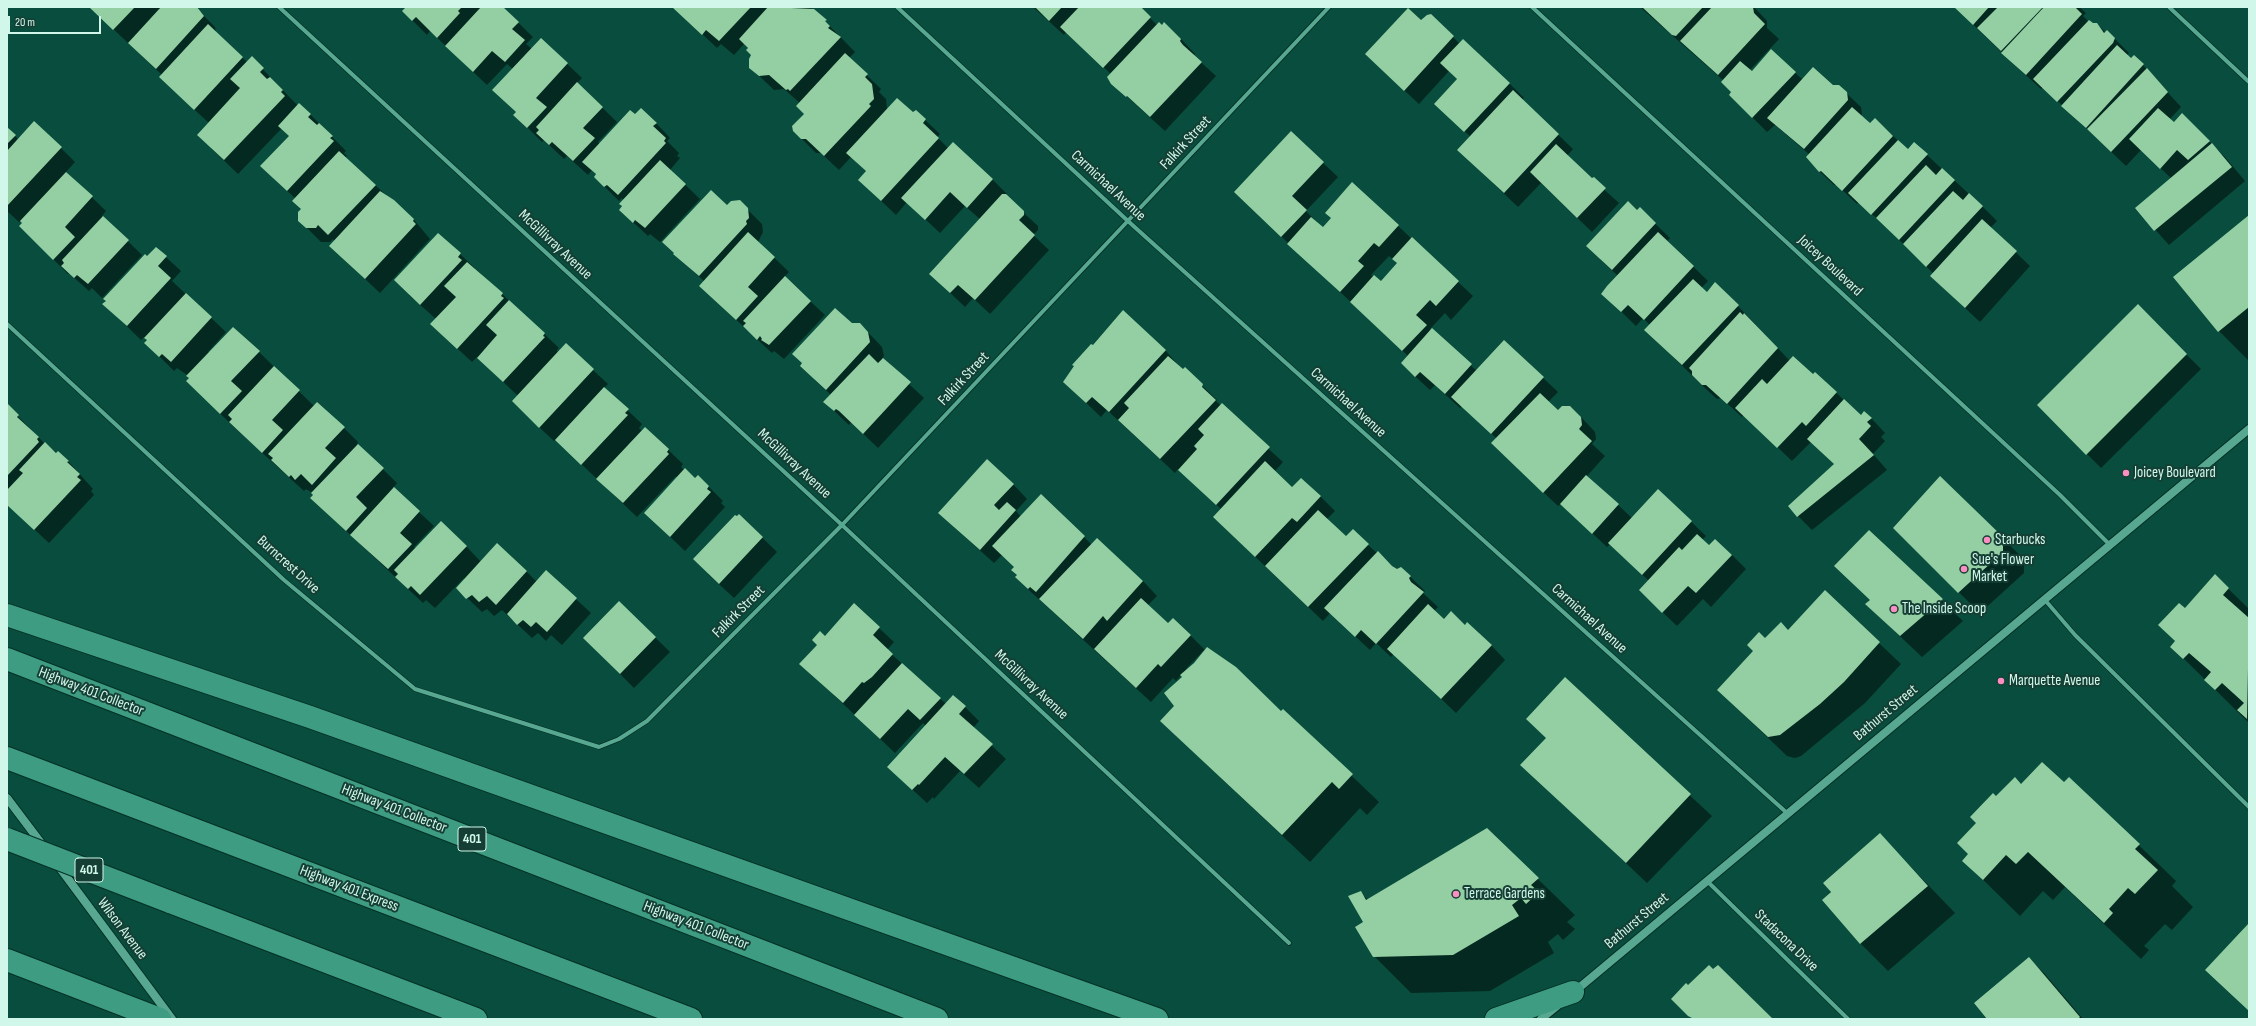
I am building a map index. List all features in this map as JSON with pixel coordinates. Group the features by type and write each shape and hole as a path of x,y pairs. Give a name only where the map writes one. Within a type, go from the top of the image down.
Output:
{"highway":[{"path":"7,615 310,717 1157,1019"},
{"name":"Highway 401 Collector","path":"7,659 937,1019"},
{"name":"Highway 401 Express","path":"7,758 691,1019"},
{"name":"401","path":"7,839 476,1019"},
{"path":"7,960 160,1019"},
{"path":"1496,1019 1573,992"}],"main road":[{"name":"Bathurst Street","path":"1541,1019 2249,429"},
{"name":"Wilson Avenue","path":"7,798 172,1019"}],"street":[{"name":"McGillivray Avenue","path":"279,7 842,525 1289,943"},
{"name":"Carmichael Avenue","path":"897,7 1129,222 1787,813"},
{"name":"Falkirk Street","path":"599,747 619,739 647,721 842,525 1129,222 1329,7"},
{"name":"Joicey Boulevard","path":"1532,7 2060,495 2110,545"},
{"path":"2169,7 2249,82"},
{"name":"Burncrest Drive","path":"7,324 284,580 415,689 599,747"},
{"path":"2045,600 2075,635 2249,807"},
{"name":"Stadacona Drive","path":"1707,880 1848,1019"}],"building":[{"path":"89,7 135,7 113,30"},
{"path":"161,7 197,7 204,16 156,69 128,43"},
{"path":"406,7 462,7 458,11 460,13 437,38 416,17 412,21 402,11"},
{"path":"481,7 503,7 519,22 512,29 525,40 505,62 492,51 473,72 445,46"},
{"path":"672,7 751,7 719,41 706,30 702,35"},
{"path":"768,7 814,9 827,20 825,21 830,26 828,28 841,37 790,91 788,89 786,90 769,75 759,76 749,68 749,59 751,55 746,50 748,48 739,39"},
{"path":"1035,7 1062,7 1049,21"},
{"path":"1079,7 1141,7 1151,17 1103,68 1060,27"},
{"path":"1642,7 1703,7 1676,36 1672,35"},
{"path":"1712,7 1753,7 1754,13 1765,24 1718,75 1680,41"},
{"path":"1954,7 1989,7 1973,25"},
{"path":"1998,7 2043,7 2001,51 1977,28"},
{"path":"2044,7 2075,7 2082,14 2026,75 2001,53"},
{"path":"1408,8 1421,20 1427,15 1431,14 1454,36 1404,91 1365,54"},
{"path":"2089,20 2093,23 2097,23 2104,33 2107,30 2115,38 2113,43 2057,102 2033,79"},
{"path":"1159,22 1162,25 1164,22 1181,39 1180,41 1183,45 1202,62 1150,117 1111,84 1107,77"},
{"path":"208,24 243,57 194,110 159,77"},
{"path":"541,38 568,63 536,98 547,107 527,128 513,115 516,112 492,90"},
{"path":"1463,39 1510,83 1464,132 1434,104 1457,79 1440,63"},
{"path":"2117,45 2131,58 2134,55 2144,64 2086,128 2061,106"},
{"path":"1771,49 1796,72 1752,118 1729,95 1731,92 1721,82 1740,61 1752,71"},
{"path":"845,53 868,74 865,77 872,84 874,99 869,104 871,106 824,156 806,139 801,139 793,131 792,126 804,114 796,106"},
{"path":"252,56 264,68 260,72 267,79 270,77 283,90 281,92 285,96 224,160 197,135 240,88 230,79"},
{"path":"1813,67 1833,85 1839,85 1847,92 1848,100 1804,149 1767,118"},
{"path":"2147,68 2168,92 2111,152 2087,129"},
{"path":"577,82 603,107 583,128 595,138 573,161 552,142 549,145 536,133 539,130 536,127"},
{"path":"1513,90 1559,134 1504,193 1457,150"},
{"path":"897,98 913,112 916,110 926,119 923,123 939,138 881,201 858,180 866,171 846,153"},
{"path":"299,103 311,114 308,117 317,125 319,123 333,136 330,138 334,141 287,191 260,166 289,136 278,126"},
{"path":"1852,107 1870,123 1875,118 1893,136 1842,191 1821,171 1819,172 1806,157"},
{"path":"641,108 657,123 653,126 666,138 664,141 666,143 618,195 607,185 604,187 594,177 596,174 582,162 630,110 635,114"},
{"path":"2158,108 2174,122 2182,113 2210,141 2188,160 2177,150 2160,169 2129,139"},
{"path":"34,121 62,147 7,206 7,151"},
{"path":"7,127 16,135 7,144"},
{"path":"1291,131 1324,162 1292,196 1307,210 1281,237 1234,192"},
{"path":"1898,140 1908,149 1914,142 1928,154 1871,215 1848,193"},
{"path":"953,142 993,179 967,208 950,192 925,220 901,198"},
{"path":"2212,143 2232,167 2154,231 2135,208"},
{"path":"1556,144 1592,178 1594,177 1606,188 1577,218 1530,172"},
{"path":"339,151 376,185 328,235 318,225 316,228 306,228 298,221 298,212 301,209 292,201"},
{"path":"660,160 686,184 645,228 635,220 633,223 619,210 622,206 619,204"},
{"path":"1926,165 1936,175 1942,168 1955,180 1899,240 1876,218"},
{"path":"66,172 93,196 65,227 75,237 53,260 19,226 22,223 20,221"},
{"path":"1352,182 1399,225 1379,247 1374,243 1358,261 1364,266 1340,292 1287,244 1311,217 1323,227 1331,218 1325,213"},
{"path":"711,190 727,205 731,201 740,200 748,208 749,218 746,221 747,224 699,276 673,254 674,253 662,242"},
{"path":"380,191 394,200 414,219 413,221 416,224 365,279 329,246"},
{"path":"1953,191 1963,200 1969,193 1983,206 1926,267 1903,244"},
{"path":"1002,194 1006,194 1024,211 1024,215 1019,220 1035,235 975,300 958,285 950,293 929,274"},
{"path":"1628,201 1637,210 1640,207 1656,223 1612,270 1586,246"},
{"path":"2249,215 2249,307 2218,332 2173,277"},
{"path":"103,216 129,240 88,284 77,275 74,278 61,266 64,263 62,260"},
{"path":"1982,219 2017,251 1965,308 1930,276"},
{"path":"748,232 775,257 748,287 758,296 736,320 699,286"},
{"path":"1658,232 1694,266 1644,320 1628,305 1621,312 1601,294"},
{"path":"438,233 461,253 458,257 462,260 420,305 394,280"},
{"path":"1412,237 1459,281 1436,306 1430,300 1416,315 1427,325 1402,351 1350,302 1374,275 1381,281 1397,263 1392,259"},
{"path":"156,247 167,256 158,266 171,278 127,326 102,304 106,301 103,299 145,254 147,256"},
{"path":"467,262 503,293 501,296 504,298 457,349 430,324 456,297 444,286"},
{"path":"785,276 811,301 769,345 761,340 762,339 760,336 757,340 743,326 746,323 743,321"},
{"path":"1693,279 1707,292 1715,282 1739,305 1682,365 1644,330"},
{"path":"186,293 212,317 171,362 162,354 159,357 144,343 147,340 144,338"},
{"path":"509,300 545,333 543,336 545,337 503,382 477,358 497,335 486,325"},
{"path":"2138,304 2187,354 2086,455 2037,405"},
{"path":"835,308 852,323 860,323 868,332 870,342 826,390 800,366 802,363 792,354"},
{"path":"1123,310 1166,350 1109,412 1092,397 1086,403 1063,382 1074,366 1072,365 1091,344 1093,345"},
{"path":"1740,312 1743,315 1744,313 1778,348 1727,404 1706,385 1702,385 1692,375 1692,371 1689,368"},
{"path":"233,327 260,351 231,381 242,391 220,414 186,381 189,378 186,376"},
{"path":"1432,328 1472,364 1445,394 1420,372 1415,377 1401,363"},
{"path":"1504,340 1544,377 1491,434 1451,397"},
{"path":"566,343 594,369 539,428 512,401"},
{"path":"869,354 878,363 883,358 911,382 863,434 839,411 836,409 834,411 823,402"},
{"path":"1168,356 1183,369 1185,367 1203,384 1202,387 1216,400 1160,459 1118,420 1129,408 1124,403"},
{"path":"1793,356 1813,374 1815,372 1837,392 1806,426 1802,422 1777,448 1735,408 1762,379 1767,384"},
{"path":"274,366 300,390 272,420 283,430 262,453 229,422 232,419 228,415"},
{"path":"604,387 629,409 625,413 628,415 581,465 555,440"},
{"path":"1540,393 1558,410 1562,406 1570,406 1581,417 1582,425 1579,429 1592,441 1543,493 1491,443"},
{"path":"1844,399 1861,415 1864,411 1872,418 1867,422 1871,426 1859,439 1874,455 1797,517 1788,506 1834,464 1807,439"},
{"path":"317,402 345,427 325,448 336,458 312,485 301,474 295,480 291,475 289,477 271,460 273,458 268,454"},
{"path":"7,403 19,415 17,417 39,437 37,439 39,442 7,476"},
{"path":"1222,403 1270,447 1216,505 1178,470 1197,449 1194,446 1204,435 1198,429"},
{"path":"645,427 669,449 667,452 669,454 623,503 596,479"},
{"path":"45,442 56,453 58,451 69,461 67,462 80,474 77,477 81,480 34,530 7,505 7,490 23,473 19,470"},
{"path":"358,444 384,468 356,497 367,508 346,531 310,498 313,495 311,493"},
{"path":"987,459 1014,484 994,505 999,510 1007,502 1016,510 980,550 938,513"},
{"path":"1265,461 1292,487 1301,478 1321,496 1297,522 1292,518 1255,557 1213,517"},
{"path":"685,468 695,478 698,475 709,486 707,489 711,492 670,537 644,513"},
{"path":"1586,475 1619,504 1592,534 1560,504"},
{"path":"1940,476 2003,537 2003,552 1958,593 1893,528"},
{"path":"394,487 420,511 400,533 412,544 388,569 350,535"},
{"path":"1658,489 1692,521 1642,575 1608,543"},
{"path":"1041,494 1085,536 1036,592 1030,587 1028,589 1015,577 1017,575 1011,570 1014,567 992,546"},
{"path":"1318,510 1346,536 1353,529 1369,544 1308,607 1265,566"},
{"path":"739,514 763,537 719,584 693,559 735,515 737,516"},
{"path":"441,521 467,546 420,595 411,586 408,589 395,577 398,574 394,570"},
{"path":"1869,530 1943,599 1900,636 1865,604 1870,600 1834,566"},
{"path":"1697,534 1709,545 1715,539 1732,555 1696,593 1688,586 1662,613 1639,590 1679,547 1682,550"},
{"path":"1097,538 1143,581 1107,621 1103,616 1083,639 1039,599"},
{"path":"497,543 527,571 496,605 487,596 479,602 472,595 466,599 456,588"},
{"path":"1378,551 1392,566 1397,569 1401,567 1411,576 1409,578 1411,582 1424,592 1376,644 1361,630 1355,637 1324,608"},
{"path":"546,570 577,598 547,632 536,622 531,627 523,620 517,625 507,614"},
{"path":"2215,574 2229,588 2223,595 2249,618 2247,719 2237,710 2244,703 2222,683 2215,690 2204,680 2211,672 2189,653 2183,659 2170,647 2175,641 2158,625 2179,603 2185,608"},
{"path":"1825,590 1880,642 1844,682 1820,704 1780,735 1768,737 1717,690 1753,651 1747,645 1759,632 1765,638 1781,622 1788,630"},
{"path":"1141,598 1168,623 1173,618 1191,635 1161,667 1158,664 1136,688 1094,649"},
{"path":"619,601 656,637 620,674 583,638"},
{"path":"854,603 880,627 873,635 893,654 872,677 864,683 862,682 843,703 799,664 817,645 812,640 820,631 825,636"},
{"path":"1428,604 1444,619 1451,611 1465,625 1467,622 1492,645 1441,699 1387,649"},
{"path":"1207,647 1236,667 1281,711 1283,709 1353,774 1339,789 1332,782 1282,835 1160,721 1174,706 1164,693 1182,677 1180,675 1194,663"},
{"path":"902,663 941,698 920,720 908,709 880,739 854,715"},
{"path":"1565,677 1691,794 1626,863 1520,765 1546,738 1526,719"},
{"path":"953,695 966,706 959,714 993,744 964,774 945,757 919,785 918,784 912,790 887,767"},
{"path":"2042,762 2064,782 2069,777 2140,844 2135,849 2158,870 2135,894 2128,888 2109,909 2113,913 2104,923 2028,852 2016,864 2006,855 1983,880 1962,861 1968,854 1957,843 1976,823 1970,817 1993,793 1996,796 2015,777 2021,784"},
{"name":"Terrace Gardens","path":"1487,828 1539,878 1531,885 1539,892 1526,904 1521,898 1512,905 1519,916 1453,955 1373,957 1355,927 1363,922 1348,896 1361,891 1366,900"},
{"path":"1880,833 1928,886 1860,944 1822,900 1831,892 1823,883"},
{"path":"2249,923 2249,1011 2205,970"},
{"path":"2029,957 2080,1017 2078,1019 1987,1019 1974,1003"},
{"path":"1709,965 1713,969 1718,965 1773,1019 1694,1019 1688,1016 1671,999 1686,983 1688,985"}],"place":[{"name":"Joicey Boulevard","path":"2126,473"},
{"name":"Starbucks","path":"1987,540"},
{"name":"Sue's Flower Market","path":"1964,569"},
{"name":"The Inside Scoop","path":"1894,609"},
{"name":"Marquette Avenue","path":"2001,681"},
{"name":"Terrace Gardens","path":"1456,894"}]}
